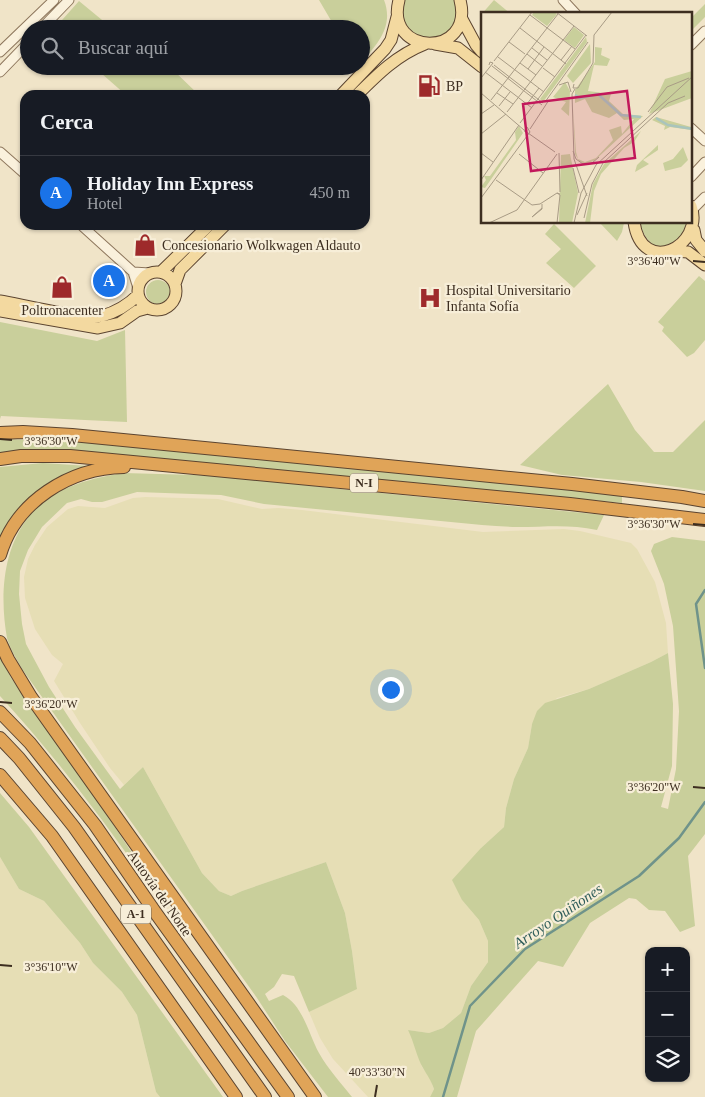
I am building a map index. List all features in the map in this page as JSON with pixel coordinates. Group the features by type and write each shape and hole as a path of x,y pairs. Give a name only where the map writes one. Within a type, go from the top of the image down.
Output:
{"highway":[{"name":"N-I","path":"0,433 23,432 89,437 572,484 705,501"},
{"name":"N-I","path":"0,459 21,456 70,456 570,504 705,520"},
{"path":"0,555 8,536 19,518 43,494 59,483 92,470 156,464"},
{"path":"0,642 31,697 315,1097"},
{"name":"Autovía del Norte","path":"0,712 30,744 95,825 154,912 288,1097"},
{"name":"A-1","path":"0,738 19,758 74,827 265,1097"},
{"path":"0,775 52,836 236,1097"}],"main road":[{"path":"397,7 400,27 407,35 416,41 458,48 481,66"},
{"path":"370,65 385,49 393,34 397,7"},
{"path":"362,90 383,69 406,52 429,44 443,42 452,36 458,28 462,7"},
{"path":"462,7 472,38 481,51"},
{"path":"346,90 360,75"},
{"path":"692,208 696,240 705,251"},
{"path":"634,224 635,233 640,242 651,251 688,252 705,265"},
{"path":"0,301 81,316 101,317 130,304 138,292 141,280 155,272 203,230"},
{"path":"175,284 180,270 220,230"},
{"path":"674,251 690,238 694,230"},
{"path":"0,311 98,328 120,323 137,311 148,308 160,310 173,302 176,294 175,284 171,277 155,272"},
{"path":"138,292 143,304 148,308"}],"street":[{"path":"50,20 69,0"},
{"path":"563,0 574,12"},
{"path":"33,20 53,1 59,10"},
{"path":"0,52 20,33"},
{"path":"692,44 703,38"},
{"path":"0,72 20,51"},
{"path":"692,129 705,141"},
{"path":"0,152 20,170"},
{"path":"692,176 705,162"},
{"path":"692,208 705,197"},
{"path":"87,230 133,272 138,292"},
{"path":"133,272 155,272"}],"shaded area":[{"path":"133,498 218,499 262,509 302,510 483,532 564,529 580,531 631,543 637,549 655,582 666,623 668,653 589,689 557,698 532,724 528,748 514,779 506,808 504,827 481,848 462,900 479,920 488,941 488,962 471,986 461,1013 443,1028 429,1033 408,1030 414,1041 422,1067 429,1076 434,1089 430,1097 368,1097 333,1059 320,1038 309,1012 357,988 345,913 326,862 231,896 219,891 202,873 143,767 124,785 110,768 54,681 63,664 52,655 35,629 25,598 24,577 28,559 35,545 47,527 68,509 78,506 105,508"},
{"path":"0,857 19,889 44,901 80,943 93,963 122,992 137,1015 156,1092 160,1097 0,1097"}],"green space":[{"path":"319,0 384,0 387,9 386,26 383,34 370,52 370,20 331,20"},
{"path":"404,0 456,0 456,23 444,37 425,40 409,31 404,23 402,4"},
{"path":"494,0 509,12 484,12"},
{"path":"79,1 102,20 62,20"},
{"path":"705,4 705,17 692,30 692,17"},
{"path":"103,75 178,75 194,90 120,90"},
{"path":"554,224 596,266 574,288 546,263 561,249 545,234"},
{"path":"601,224 624,224 617,241"},
{"path":"640,224 690,224 687,233 667,247 661,248 652,244 643,232"},
{"path":"699,276 705,281 705,340 694,353 687,357 662,331 664,327 658,322"},
{"path":"158,280 163,281 169,287 169,297 163,303 158,304 153,303 147,297 146,292 147,287 153,281"},
{"path":"0,322 97,341 125,330 127,422 1,416 0,419"},
{"path":"608,384 635,430 654,452 673,452 705,420 705,491 641,482 562,475 520,465"},
{"path":"0,439 90,442 622,494 622,503 92,452 44,449 0,454"},
{"path":"43,463 89,466 62,478 26,503 7,526 0,539 0,467"},
{"path":"124,473 229,476 604,515 597,530 567,526 504,527 264,504 221,495 137,492 102,502 81,499 67,503 42,527 28,550 20,571 19,594 26,644 49,687 75,727 120,789 143,767 202,873 219,891 231,896 326,862 345,913 357,989 309,1012 294,976 282,974 274,987 265,994 269,1001 283,995 296,1006 323,1059 352,1097 328,1097 285,1041 257,998 22,669 8,642 4,608 5,576 12,546 32,511 46,500 67,488 100,477"},
{"path":"672,537 705,541 705,834 688,856 695,926 680,932 665,911 649,910 636,899 629,898 590,923 563,967 538,961 476,1031 457,1097 430,1097 434,1089 421,1064 408,1030 429,1033 443,1028 461,1013 471,986 488,962 488,941 479,920 462,900 452,880 481,848 504,827 506,808 514,779 528,748 532,724 537,711 545,703 589,689 668,653 673,704 672,766 661,807 668,809 676,769 679,711 673,626 664,584 651,551 654,544"},
{"path":"0,656 11,678 63,749 150,880 145,880 76,786 0,696"},
{"path":"0,793 29,827 223,1097 160,1097 156,1092 137,1015 122,992 93,963 80,943 44,901 19,889 0,857"}],"waterway":[{"name":"Arroyo Quiñones","path":"705,590 696,604 705,668"},
{"name":"Arroyo Quiñones","path":"443,1097 470,1006 525,949 639,876 679,838 705,802"}],"place":[{"name":"BP","path":"429,86"},
{"name":"Concesionario Wolkwagen Aldauto","path":"145,245"},
{"name":"Holiday Inn Express","path":"109,281"},
{"name":"Poltronacenter","path":"62,287"},
{"name":"Hospital Universitario Infanta Sofía","path":"430,298"}]}
